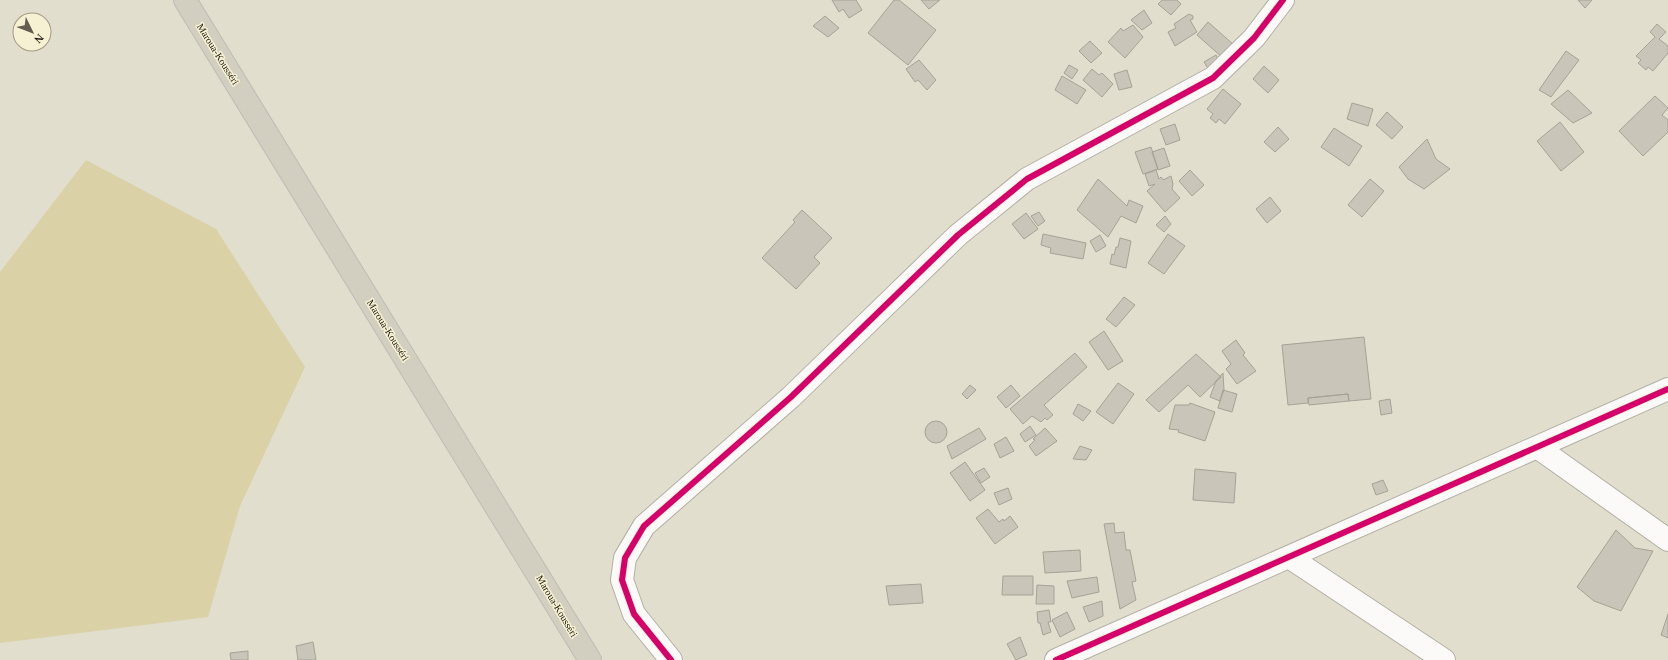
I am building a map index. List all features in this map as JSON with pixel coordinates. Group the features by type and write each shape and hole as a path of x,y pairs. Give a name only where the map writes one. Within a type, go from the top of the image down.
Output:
{"highway":[{"name":"Maroua-Kousséri","path":"185,0 590,660"}],"street":[{"path":"671,660 634,614 622,580 625,558 644,526 792,397 964,230 1027,179 1213,78 1254,38 1283,0"},
{"path":"1056,660 1668,389"},
{"path":"1537,447 1668,540"},
{"path":"1289,557 1444,660"}],"shaded area":[{"path":"86,160 216,229 305,367 240,506 208,617 0,643 0,272"}],"building":[{"path":"832,0 856,0 862,10 849,18 843,9 839,12"},
{"path":"894,0 899,0 936,30 908,65 868,33"},
{"path":"921,0 940,0 929,9"},
{"path":"1162,0 1177,0 1181,4 1171,15 1158,4"},
{"path":"1578,0 1592,0 1585,8"},
{"path":"1144,10 1152,23 1142,30 1131,20"},
{"path":"1189,14 1193,16 1193,19 1190,20 1197,32 1175,46 1168,32 1176,28 1174,24"},
{"path":"825,16 839,28 828,37 813,26"},
{"path":"1208,22 1234,45 1223,58 1197,35"},
{"path":"1657,24 1666,32 1659,39 1668,46 1668,53 1653,71 1648,67 1646,70 1638,63 1641,60 1636,56 1655,37 1650,32"},
{"path":"1133,25 1143,37 1125,58 1108,42 1121,28 1123,31"},
{"path":"1090,41 1102,53 1091,63 1079,51"},
{"path":"1566,51 1579,60 1551,97 1539,90"},
{"path":"1216,55 1222,66 1211,73 1204,62"},
{"path":"919,60 936,80 927,90 918,80 915,82 906,69"},
{"path":"1069,65 1078,70 1072,79 1064,73"},
{"path":"1264,66 1279,80 1268,93 1253,79"},
{"path":"1092,69 1099,75 1102,73 1113,84 1102,97 1083,80"},
{"path":"1127,70 1132,87 1119,90 1114,74"},
{"path":"1062,76 1086,90 1077,104 1055,90"},
{"path":"1223,89 1241,104 1225,124 1219,119 1216,123 1210,118 1213,114 1207,109"},
{"path":"1568,90 1592,113 1573,123 1551,104"},
{"path":"1655,96 1668,108 1662,115 1668,120 1668,132 1643,156 1619,131"},
{"path":"1352,103 1373,109 1368,126 1347,119"},
{"path":"1387,112 1403,127 1392,139 1376,125"},
{"path":"1560,122 1584,152 1561,171 1537,141"},
{"path":"1175,124 1180,140 1166,145 1160,129"},
{"path":"1278,127 1289,139 1275,152 1264,142"},
{"path":"1334,128 1362,146 1349,166 1321,147"},
{"path":"1427,139 1436,159 1450,169 1424,189 1408,179 1399,167"},
{"path":"1151,147 1158,169 1143,174 1135,152"},
{"path":"1164,148 1170,166 1158,170 1152,152"},
{"path":"1156,170 1159,179 1161,177 1163,180 1171,176 1173,184 1172,189 1180,198 1165,212 1147,191 1155,184 1149,186 1145,174"},
{"path":"1190,170 1204,185 1192,196 1179,181"},
{"path":"1098,179 1127,206 1129,200 1143,206 1136,223 1121,216 1108,237 1077,210"},
{"path":"1370,179 1384,191 1362,217 1348,205"},
{"path":"1270,197 1281,211 1267,223 1256,209"},
{"path":"802,210 832,238 814,257 820,263 796,289 762,258 795,222 793,220"},
{"path":"1039,212 1045,221 1038,226 1031,216"},
{"path":"1026,213 1038,229 1024,239 1012,224"},
{"path":"1165,216 1171,224 1164,232 1156,225"},
{"path":"1043,234 1086,243 1083,259 1050,253 1051,248 1041,245"},
{"path":"1168,234 1185,246 1164,274 1148,263"},
{"path":"1100,235 1106,246 1096,252 1090,241"},
{"path":"1120,238 1131,241 1126,268 1110,264 1112,254 1114,255 1116,247 1118,247"},
{"path":"1124,297 1135,305 1116,327 1106,319"},
{"path":"1104,331 1123,361 1108,370 1089,342"},
{"path":"1364,337 1371,399 1349,401 1348,394 1308,398 1308,403 1288,405 1282,345"},
{"path":"1236,340 1245,353 1243,355 1256,371 1237,384 1226,369 1231,364 1222,351"},
{"path":"1075,353 1087,367 1044,405 1053,415 1047,420 1045,418 1041,422 1032,416 1023,424 1010,409"},
{"path":"1196,354 1221,377 1200,397 1188,385 1159,412 1146,400"},
{"path":"1223,373 1224,390 1220,401 1210,397 1216,381"},
{"path":"1118,383 1134,394 1113,424 1096,412"},
{"path":"970,385 976,390 967,399 962,394"},
{"path":"1011,385 1020,396 1006,408 997,397"},
{"path":"1223,390 1237,394 1232,412 1218,408"},
{"path":"1348,394 1349,401 1309,405 1308,398"},
{"path":"1390,399 1392,413 1381,415 1379,401"},
{"path":"1190,403 1215,412 1205,441 1178,432 1179,430 1169,429 1175,405 1189,405"},
{"path":"1078,404 1091,411 1083,421 1073,414"},
{"path":"936,421 944,424 947,432 944,440 936,443 928,440 925,432 928,424"},
{"path":"1030,426 1036,435 1025,442 1020,434"},
{"path":"979,428 986,439 952,459 947,446"},
{"path":"1045,428 1057,441 1036,456 1029,446 1035,440 1033,439"},
{"path":"1006,437 1014,451 1000,458 994,444"},
{"path":"1080,446 1092,450 1086,460 1073,459"},
{"path":"965,462 985,490 970,501 950,473"},
{"path":"984,468 990,477 981,483 975,473"},
{"path":"1195,469 1236,473 1234,503 1193,500"},
{"path":"1383,480 1388,491 1376,495 1372,484"},
{"path":"1008,488 1012,499 999,505 994,493"},
{"path":"988,509 999,522 1003,519 1004,521 1010,516 1018,527 995,544 976,518"},
{"path":"1114,523 1115,533 1124,532 1126,550 1130,550 1136,581 1132,582 1136,600 1120,609 1104,524"},
{"path":"1616,530 1635,548 1653,551 1621,611 1594,601 1577,587"},
{"path":"1080,550 1081,571 1045,573 1043,552"},
{"path":"1003,576 1033,576 1033,595 1002,595"},
{"path":"1097,577 1099,592 1072,598 1067,581"},
{"path":"921,584 923,603 889,605 886,586"},
{"path":"1037,585 1054,586 1054,604 1036,604"},
{"path":"1102,601 1103,616 1089,622 1083,607"},
{"path":"1049,610 1051,622 1048,622 1051,632 1043,635 1040,623 1038,623 1037,612"},
{"path":"1067,612 1075,629 1060,637 1052,620"},
{"path":"1668,614 1668,638 1661,635"},
{"path":"1020,637 1027,655 1016,660 1007,644"},
{"path":"313,642 316,660 298,660 296,646"},
{"path":"248,651 248,660 231,660 230,653"}],"cycle path":[{"path":"671,660 634,614 622,580 625,558 644,526 791,397 958,235 1027,179 1213,78 1254,38 1283,0"},
{"path":"1056,660 1668,389"}]}
